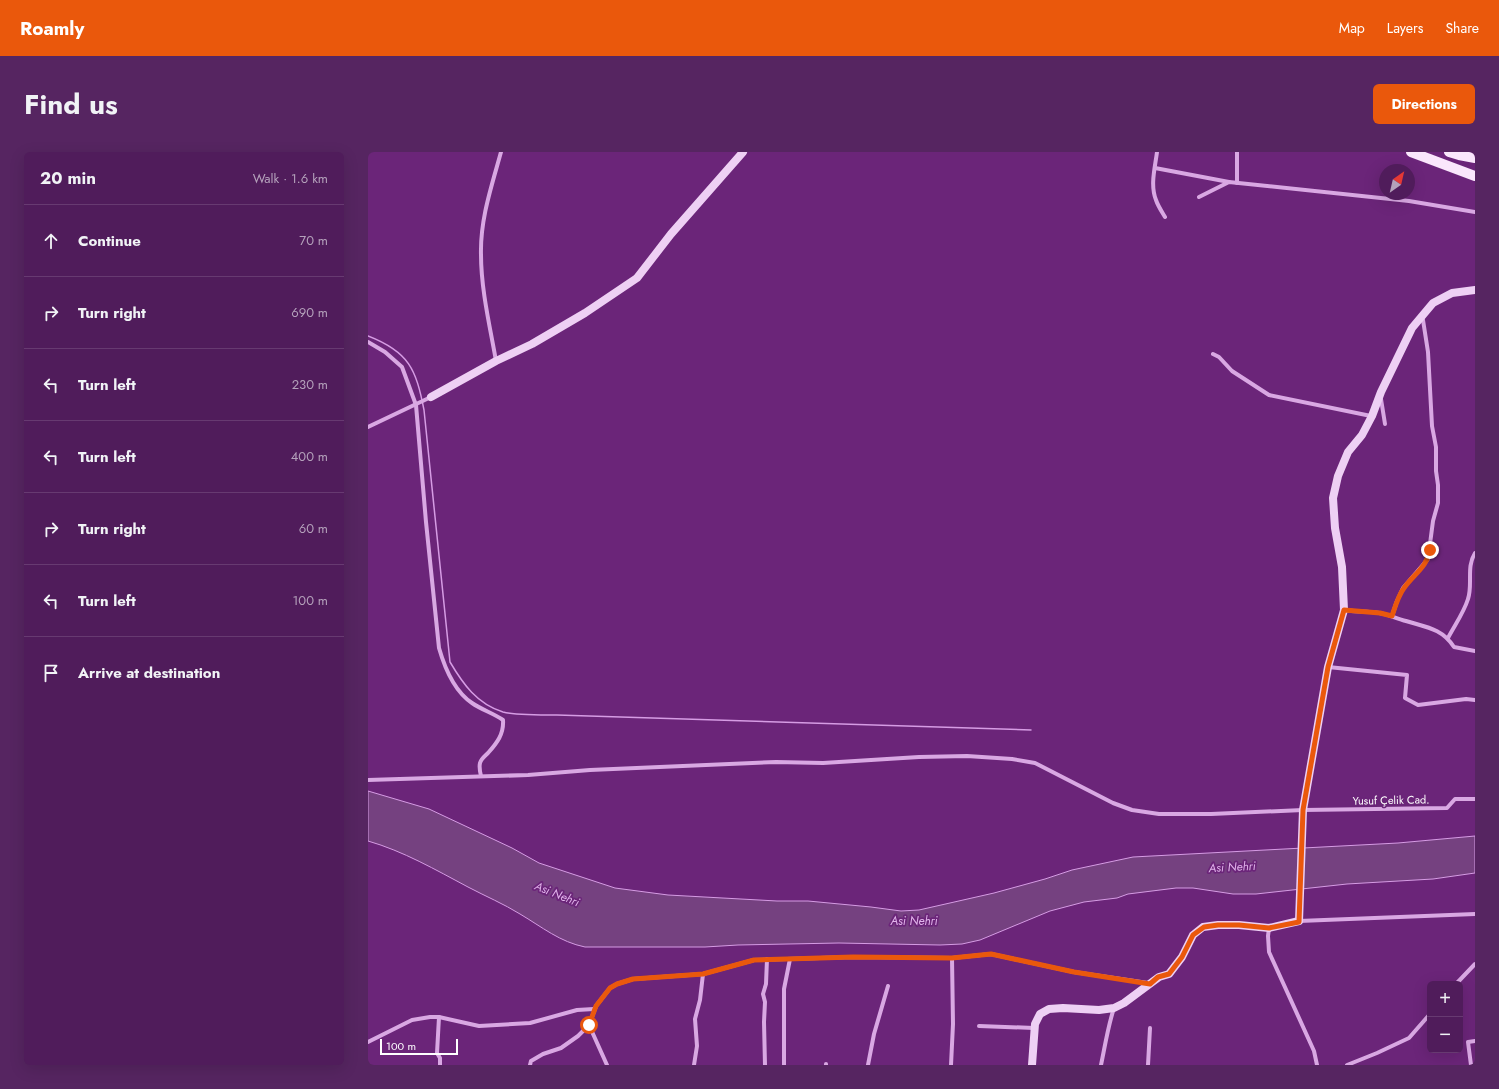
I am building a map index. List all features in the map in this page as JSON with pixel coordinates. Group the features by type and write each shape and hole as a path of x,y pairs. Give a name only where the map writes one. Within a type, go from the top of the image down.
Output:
{"main road":[{"path":"1411,152 1475,176"},
{"path":"1449,152 1475,158"}],"street":[{"path":"496,362 482,272 481,253 486,207 501,152"},
{"path":"368,428 416,405 532,344 585,313 637,278 671,234 742,152"},
{"path":"1157,152 1153,182 1154,193 1156,201 1165,217"},
{"path":"1237,152 1237,183"},
{"path":"1155,168 1237,183 1409,201 1475,212"},
{"path":"1198,197 1230,182"},
{"path":"1299,919 1302,813 1328,667 1344,610 1342,568 1335,528 1334,498 1338,476 1348,452 1362,435 1372,416 1381,392 1412,328 1433,303 1452,293 1475,290"},
{"path":"1392,616 1403,588 1428,559 1433,521 1438,503 1436,447 1432,426 1428,352 1421,318"},
{"path":"368,342 386,352 402,367 416,405 439,648 444,664 451,680 471,703 503,720 504,727 501,735 479,764 481,776"},
{"path":"1213,354 1219,357 1232,371 1269,395 1372,416"},
{"path":"1381,392 1381,406 1385,424"},
{"path":"1448,638 1468,598 1470,562 1475,553"},
{"path":"1344,610 1380,613 1422,625 1440,632 1448,638 1454,647 1475,652"},
{"path":"1328,667 1407,675 1405,698 1418,705 1466,699 1475,700"},
{"name":"Yusuf Çelik Cad.","path":"368,780 528,775 590,770 776,762 823,763 919,757 994,757 1025,760 1035,763 1104,799 1124,807 1159,814 1302,813 1447,808 1455,799 1475,799"},
{"path":"1032,1065 1034,1028 1040,1014 1049,1009 1063,1008 1099,1010 1114,1008 1136,995 1158,977 1169,974 1182,957 1193,935 1204,927 1232,925 1269,928 1299,919 1475,914"},
{"path":"1269,928 1268,952 1314,1051 1317,1065"},
{"path":"530,1065 531,1061 543,1054 560,1048 578,1036 589,1025 594,1009 610,988 617,984 633,979 703,974 754,960 853,957 952,958 991,954 1074,972 1150,984"},
{"path":"951,1065 953,1024 952,958"},
{"path":"765,1065 765,1002 763,994 766,984 767,959"},
{"path":"784,1065 784,989 790,959"},
{"path":"1459,981 1475,964"},
{"path":"694,1065 697,1046 695,1018 700,1000 703,974"},
{"path":"868,1065 874,1034 888,986"},
{"path":"1101,1065 1108,1035 1109,1022 1114,1008"},
{"path":"368,1042 412,1020 430,1017 440,1017 479,1026 530,1023 577,1010 594,1009"},
{"path":"440,1017 436,1053 440,1058 440,1065"},
{"path":"1347,1065 1409,1038 1427,1017"},
{"path":"589,1025 608,1065"},
{"path":"980,1026 1034,1028"},
{"path":"1148,1065 1150,1028"},
{"path":"1471,1065 1468,1042 1475,1041"}],"water":[{"name":"Asi Nehri","path":"368,791 429,809 512,848 539,863 615,888 668,895 777,901 808,901 901,911 919,910 994,893 1072,870 1133,857 1398,843 1475,836 1475,873 1433,879 1347,884 1256,894 1233,894 1193,888 1176,888 1128,894 1117,898 1084,902 1050,911 980,940 962,944 839,943 705,947 585,947 567,942 551,934 508,907 419,861 368,841"}],"waterway":[{"path":"368,336 382,342 402,356 414,373 418,383 424,410 450,662 460,678 472,692 486,704 503,712 522,714 1031,730"}],"route":[{"path":"589,1025 596,1006 610,988 617,984 633,979 703,974 754,960 853,957 952,958 991,954 1074,972 1150,984 1158,977 1169,974 1182,957 1193,935 1204,927 1239,925 1269,928 1299,922 1302,817 1328,667 1340,621 1344,610 1380,613 1392,616 1403,588 1428,559 1430,550"}]}
